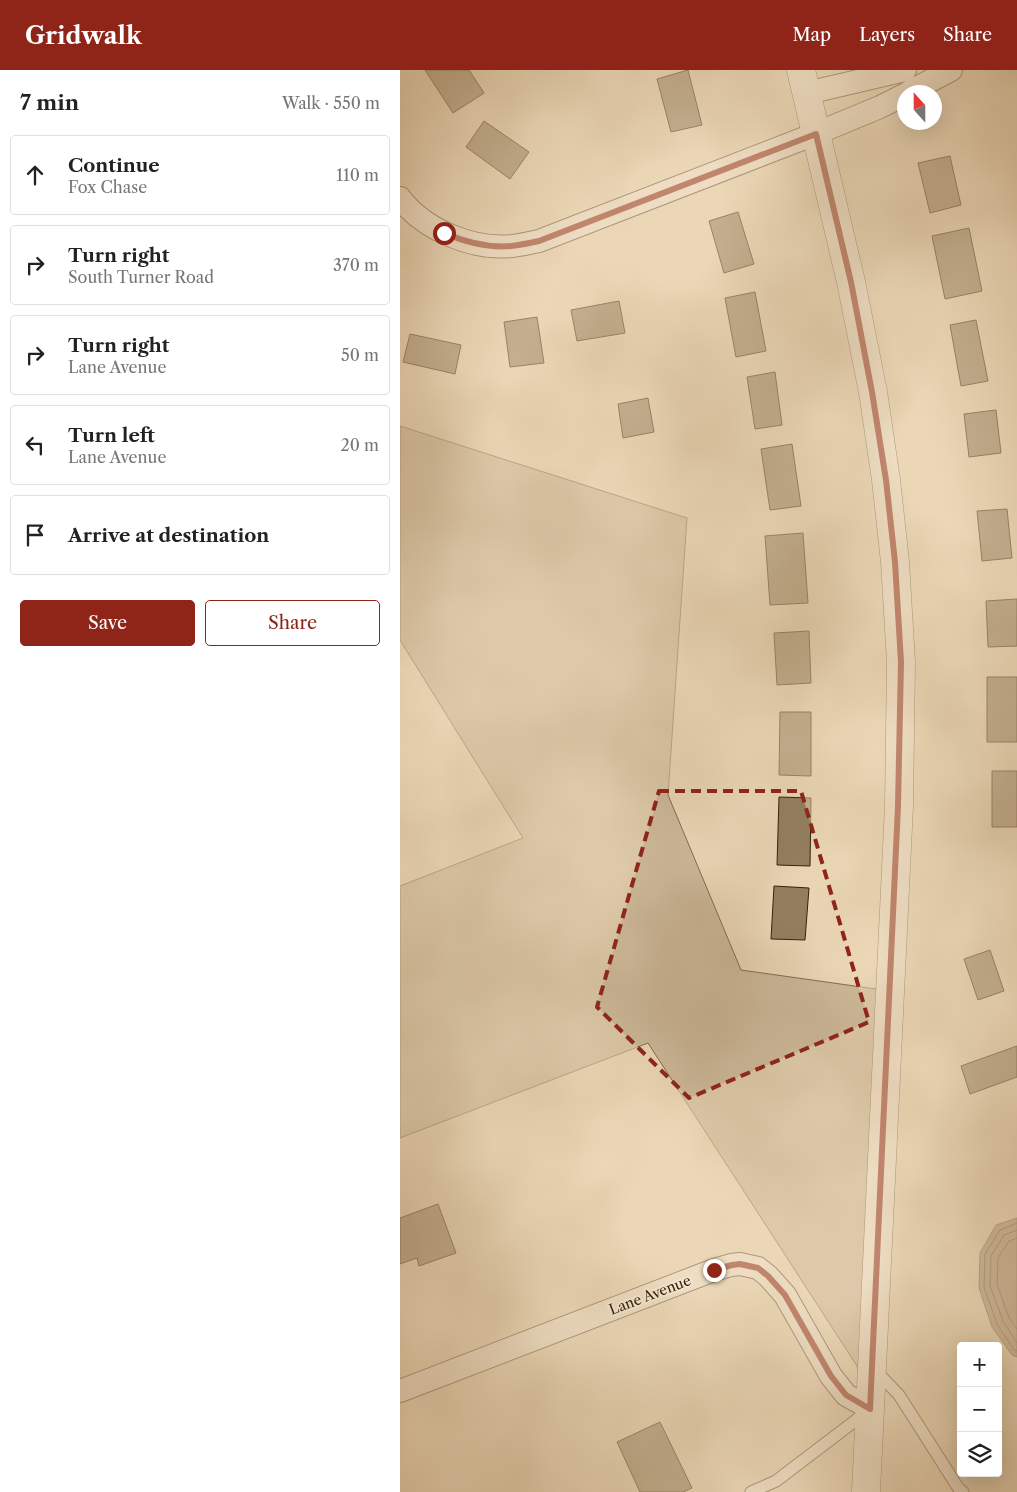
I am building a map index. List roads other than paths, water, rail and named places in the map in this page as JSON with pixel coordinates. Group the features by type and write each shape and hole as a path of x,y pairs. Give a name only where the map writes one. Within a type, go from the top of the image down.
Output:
{"street":[{"path":"866,1492 898,806 901,662 895,562 888,498 872,392 851,282 804,81 905,70"},
{"path":"922,85 951,70"},
{"path":"400,198 420,218 444,233 459,239 482,245 511,246 539,241 816,134 897,98"},
{"name":"Lane Avenue","path":"400,1391 714,1270 740,1264 758,1268 768,1276 785,1295 831,1376 846,1395 870,1409"}],"lane":[{"path":"872,1366 898,1395 959,1489 963,1492"},
{"path":"751,1492 776,1481 870,1409"}],"water":[{"path":"1017,1218 1017,1357 1012,1355 992,1327 979,1288 980,1253 996,1225"}]}
